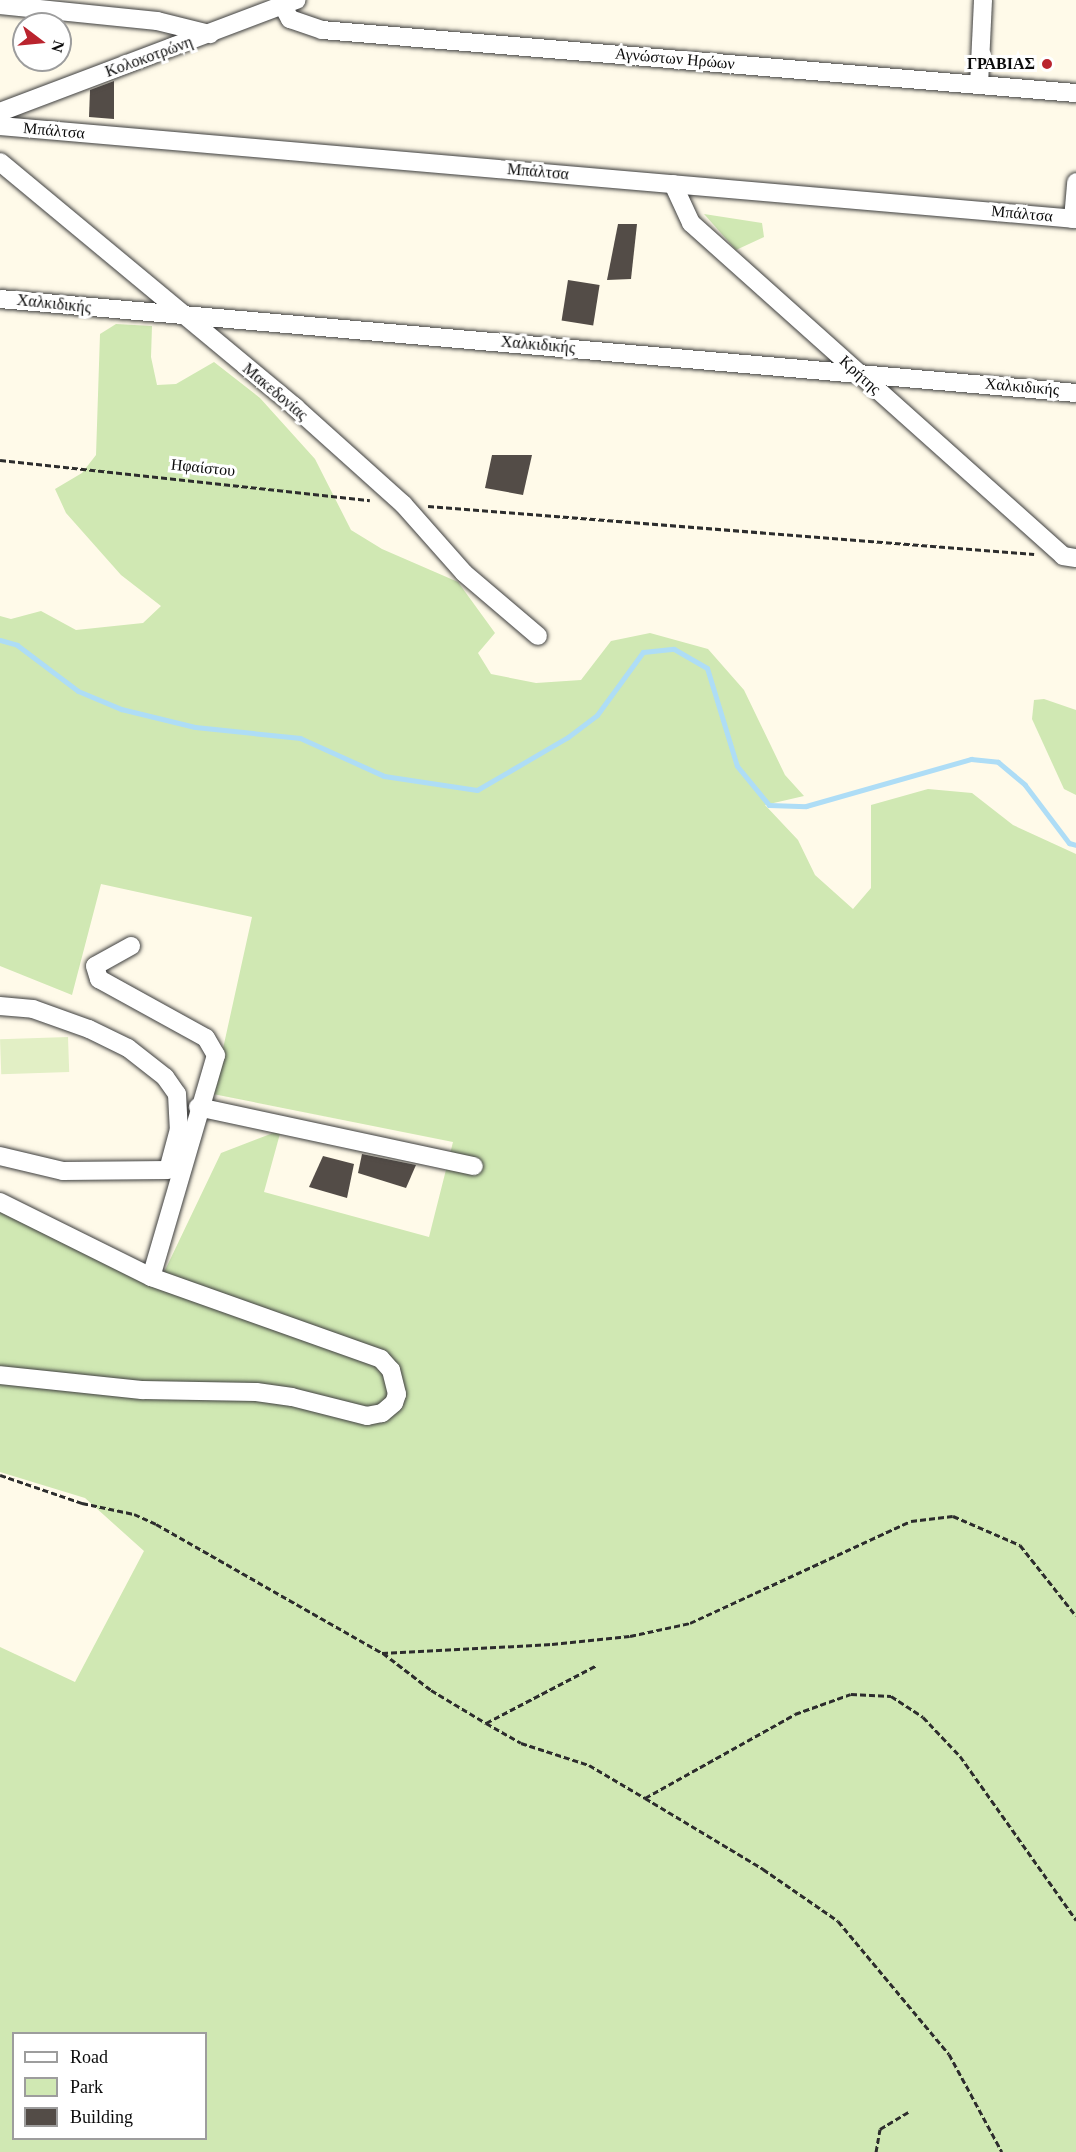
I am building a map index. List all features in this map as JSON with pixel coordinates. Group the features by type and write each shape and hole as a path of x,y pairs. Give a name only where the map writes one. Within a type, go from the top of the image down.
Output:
{"street":[{"path":"979,85 983,0"},
{"name":"Αγνώστων Ηρώων","path":"290,3 290,19 322,30 1076,93"},
{"name":"Κολοκοτρώνη","path":"0,112 290,3"},
{"path":"0,4 157,21 210,34"},
{"name":"Μπάλτσα","path":"0,126 1075,219"},
{"name":"Μακεδονίας","path":"0,162 182,318 296,408 403,504 464,573 538,636"},
{"path":"1075,219 1076,182"},
{"name":"Κρήτης","path":"673,184 691,223 1069,557"},
{"name":"Χαλκιδικής","path":"0,299 182,318 857,372 1076,393"},
{"path":"131,946 95,966 99,979 206,1038 213,1045 216,1054 198,1107 152,1277"},
{"path":"0,1006 33,1009 89,1029 128,1048 165,1077 177,1094 179,1129 157,1213"},
{"path":"198,1107 474,1166"},
{"path":"0,1156 63,1171 168,1170"},
{"path":"0,1202 152,1277 381,1359 397,1384 394,1403 382,1413 367,1416 292,1397 256,1392 142,1390 0,1375"}],"path":[{"name":"Ηφαίστου","path":"0,460 403,504 1069,557"},
{"path":"0,1475 82,1503 134,1514 382,1653 431,1690 486,1724 521,1743 589,1766 764,1869 838,1921 949,2054 1002,2152"},
{"path":"382,1653 552,1644 630,1636 690,1623 911,1521 953,1516 1020,1545 1076,1616"},
{"path":"486,1724 597,1665"},
{"path":"645,1798 795,1714 851,1694 891,1696 923,1718 960,1756 1076,1920"},
{"path":"876,2152 880,2129 908,2112"}],"green space":[{"path":"704,214 762,223 764,237 736,250"},
{"path":"116,324 152,326 151,357 157,385 176,384 214,362 260,398 315,459 351,530 382,549 458,582 495,633 478,653 491,674 536,683 581,680 611,641 650,633 708,649 744,690 785,775 804,796 765,805 798,840 815,875 853,909 871,888 871,805 928,789 972,793 1013,825 1076,854 1076,2152 0,2152 0,1647 75,1682 144,1551 85,1498 0,1472 0,1209 157,1287 221,1153 281,1130 264,1192 429,1237 453,1142 213,1094 252,917 101,884 72,995 0,966 0,616 11,619 41,611 76,630 143,623 161,606 121,575 66,513 55,489 82,473 96,455 100,334"},
{"path":"1044,699 1076,710 1076,795 1064,789 1032,719 1034,700"},
{"path":"68,1037 69,1072 1,1074 0,1039"}],"building":[{"path":"114,81 114,119 89,117 90,90"},
{"path":"618,224 637,224 631,279 607,280"},
{"path":"568,280 600,285 593,326 562,320"},
{"path":"492,455 532,455 523,495 485,488"},
{"path":"362,1154 416,1165 406,1188 358,1173"},
{"path":"323,1156 354,1164 347,1198 309,1187"}],"waterway":[{"path":"0,640 17,645 78,691 121,709 195,727 300,738 384,776 477,790 568,737 597,715 643,652 674,649 707,668 737,766 769,805 806,806 971,759 998,762 1025,785 1069,843 1076,845"}],"place":[{"name":"ΓΡΑΒΙΑΣ","path":"1047,64"}]}
